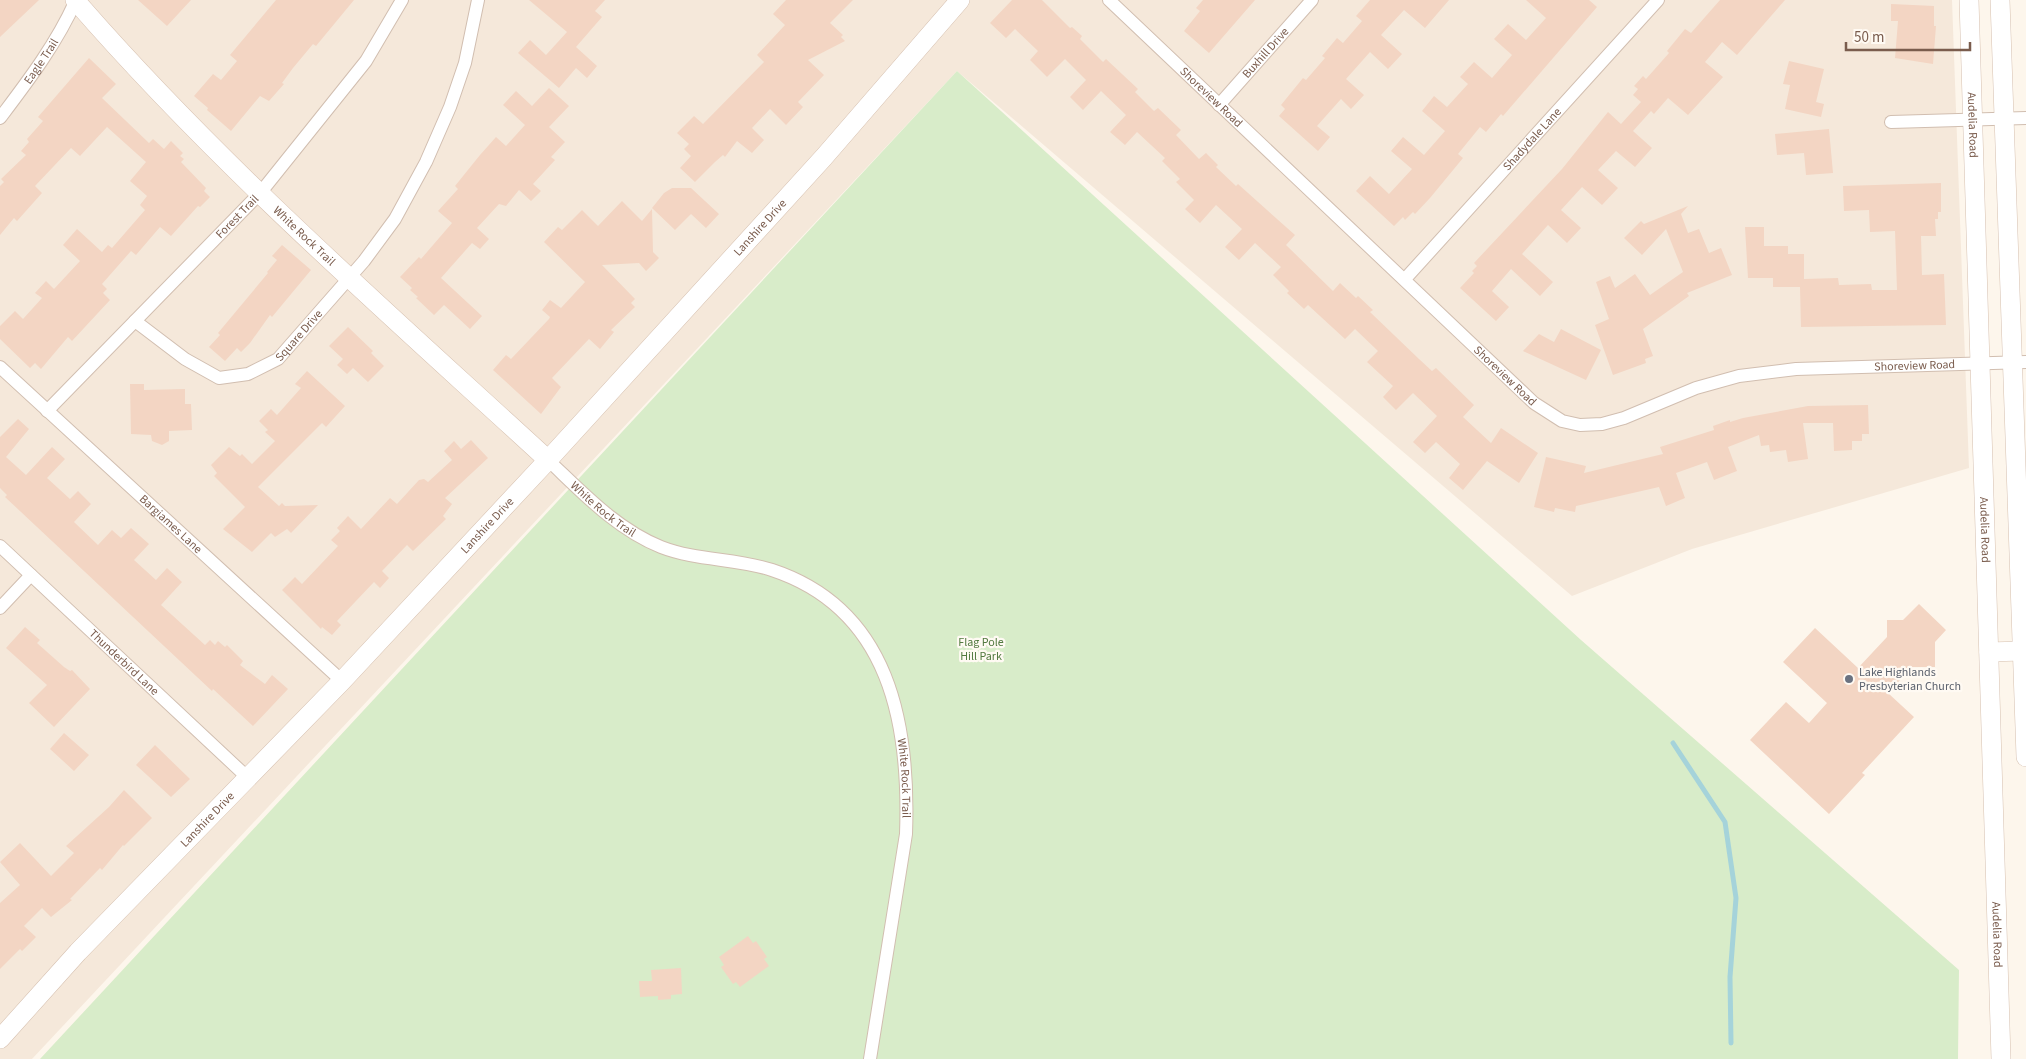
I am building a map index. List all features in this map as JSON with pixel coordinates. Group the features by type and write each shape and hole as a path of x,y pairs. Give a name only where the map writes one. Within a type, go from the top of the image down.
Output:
{"street":[{"name":"White Rock Trail","path":"75,0 153,85 350,278 618,523 661,547 688,556 770,569 799,580 825,595 857,625 872,649 898,718 903,739 908,796 906,834 870,1059"},
{"name":"Eagle Trail","path":"0,118 26,85 67,21 75,0"},
{"name":"Forest Trail","path":"47,411 261,192 366,60 402,0"},
{"path":"350,278 395,219 426,162 450,107 465,62 478,0"},
{"name":"Lanshire Drive","path":"0,1039 78,952 342,682 548,460 824,158 960,0"},
{"name":"Shoreview Road","path":"1109,0 1534,403 1562,421 1580,425 1602,424 1624,418 1696,388 1739,376 1796,369 2019,362"},
{"name":"Buxhill Drive","path":"1219,105 1312,0"},
{"name":"Shadydale Lane","path":"1405,279 1658,0"},
{"name":"Audelia Road","path":"1969,0 1978,241 1979,363 2001,1059"},
{"path":"2000,0 2003,118 2019,362 2022,651 2026,757"},
{"path":"1891,122 2026,118"},
{"name":"Square Drive","path":"135,321 185,359 219,378 248,374 278,359 350,278"},
{"name":"Bargiames Lane","path":"0,367 342,682"},
{"name":"Thunderbird Lane","path":"0,546 247,778"},
{"path":"0,608 31,575"},
{"path":"1989,652 2022,651"}],"shaded area":[{"path":"0,0 1952,0 1969,468 1692,549 1572,596 957,71 32,1059 0,1059"}],"green space":[{"name":"Flag Pole Hill Park","path":"957,71 1581,640 1959,970 1958,1059 40,1059"}],"building":[{"path":"0,0 39,0 0,37"},
{"path":"138,0 191,0 167,26"},
{"path":"276,0 354,0 316,46 313,44 269,101 260,96 231,131 194,96 213,74 221,80 237,61 230,55"},
{"path":"529,0 605,0 595,11 602,17 576,47 597,66 587,78 576,68 559,88 518,53 530,40 546,55 567,32"},
{"path":"786,0 853,0 830,23 843,35 841,37 845,41 808,60 824,75 798,102 803,107 786,125 770,109 752,128 764,140 752,153 737,141 725,157 723,155 695,182 680,168 691,156 684,149 689,144 677,133 694,116 703,124 764,62 757,55 785,25 773,14"},
{"path":"1012,0 1042,0 1070,28 1072,27 1082,36 1080,39 1103,62 1106,59 1138,89 1135,92 1154,111 1158,108 1181,130 1176,135 1199,159 1206,153 1218,165 1216,167 1236,186 1238,184 1295,235 1286,245 1333,291 1340,283 1356,298 1358,296 1373,310 1370,312 1419,359 1432,371 1436,368 1474,405 1463,417 1491,443 1501,428 1538,453 1519,483 1487,461 1463,490 1449,478 1460,464 1436,442 1425,453 1413,442 1437,416 1413,393 1396,410 1383,397 1393,386 1367,362 1378,351 1355,329 1345,339 1308,305 1304,309 1287,293 1289,291 1273,275 1281,267 1255,243 1239,260 1225,247 1242,229 1216,205 1200,223 1185,209 1194,200 1176,182 1180,179 1162,161 1165,158 1137,132 1125,145 1110,132 1126,115 1101,91 1083,110 1070,97 1086,80 1065,59 1047,77 1030,60 1038,51 1015,29 1006,38 990,23"},
{"path":"1203,0 1255,0 1209,53 1184,31 1200,11 1196,8"},
{"path":"1370,0 1449,0 1425,28 1404,10 1381,35 1402,54 1388,69 1370,52 1346,79 1364,95 1351,109 1341,99 1317,126 1330,137 1318,151 1279,116 1285,109 1281,105 1303,78 1306,80 1325,58 1322,56 1337,38 1343,43 1362,21 1356,16"},
{"path":"1526,0 1589,0 1597,7 1503,116 1501,114 1486,132 1480,127 1458,154 1463,158 1430,198 1415,214 1413,212 1405,220 1403,217 1394,226 1356,191 1370,176 1389,194 1412,169 1391,151 1403,137 1424,155 1445,131 1422,111 1434,96 1447,107 1468,84 1460,77 1474,62 1492,78 1512,55 1494,39 1508,24 1526,40 1546,18"},
{"path":"1720,0 1785,0 1737,55 1722,42 1705,62 1723,77 1688,115 1668,98 1654,114 1651,111 1633,131 1652,148 1635,167 1616,151 1598,170 1618,188 1602,205 1582,187 1561,210 1581,228 1567,243 1548,225 1522,254 1553,282 1540,296 1511,269 1492,291 1509,307 1496,321 1460,288 1474,273 1472,271 1477,266 1474,263 1562,169 1608,112 1621,124 1641,102 1633,95 1638,89 1634,86 1643,76 1646,79 1669,53 1667,51 1685,29 1691,33"},
{"path":"1891,4 1934,6 1934,26 1936,26 1933,64 1895,58 1898,21 1891,21"},
{"path":"89,58 116,84 102,98 149,143 153,139 164,149 171,141 183,153 180,156 184,159 181,162 206,188 204,191 210,197 200,207 198,206 171,236 160,227 136,255 131,251 102,284 107,289 103,293 110,300 72,341 68,337 41,369 35,363 30,368 0,339 0,326 15,311 23,319 42,298 35,293 46,281 54,289 80,261 63,245 77,229 102,252 108,245 112,248 145,210 140,205 147,196 130,181 146,162 107,127 80,156 71,148 35,186 42,193 17,221 14,218 0,235 0,186 4,182 1,179 26,155 21,151 29,142 27,139 43,121 38,117"},
{"path":"1789,61 1824,69 1816,102 1824,104 1821,117 1785,109 1790,85 1783,84"},
{"path":"549,88 569,106 549,127 565,142 551,157 555,160 533,184 541,191 531,201 519,190 506,206 499,204 477,228 489,239 480,249 472,243 441,278 482,316 470,329 444,305 434,315 416,298 418,297 410,290 412,288 400,277 419,257 421,259 452,223 438,211 458,189 455,186 480,155 496,137 506,146 525,125 503,105 516,91 532,106"},
{"path":"1829,129 1833,173 1806,175 1804,153 1777,155 1775,134"},
{"path":"1941,183 1941,212 1938,212 1938,219 1935,219 1936,236 1921,236 1922,275 1944,274 1946,325 1801,327 1800,287 1773,287 1773,278 1748,278 1745,227 1764,227 1764,246 1788,246 1788,254 1804,254 1804,279 1838,278 1839,285 1871,284 1872,290 1897,290 1895,231 1870,232 1869,210 1844,211 1843,186"},
{"path":"672,188 691,188 719,214 706,228 691,214 675,230 652,208 664,193"},
{"path":"622,201 642,221 652,209 653,252 659,258 646,271 639,263 602,265 635,299 631,303 635,307 611,330 614,332 600,349 589,339 552,378 561,387 541,414 493,370 506,355 511,359 549,319 550,317 542,310 550,300 561,308 585,282 544,242 558,227 562,230 582,210 598,226"},
{"path":"1688,206 1681,214 1688,233 1699,229 1709,253 1721,248 1732,275 1687,293 1689,296 1643,329 1653,356 1645,359 1646,363 1613,375 1595,325 1609,319 1596,282 1610,276 1615,288 1635,274 1650,295 1683,272 1666,229 1642,255 1624,238 1641,221 1644,224"},
{"path":"282,245 311,270 272,317 270,315 250,343 241,352 237,348 225,361 209,347 220,335 218,333 268,273 277,260 272,256"},
{"path":"348,327 373,351 371,353 384,366 368,382 353,368 347,374 337,365 343,359 329,346"},
{"path":"1561,329 1601,350 1586,380 1523,351 1539,334 1554,342"},
{"path":"307,371 345,406 326,427 322,423 258,487 279,506 282,503 285,506 318,505 291,533 287,529 275,537 271,533 252,552 223,529 245,507 214,476 217,473 211,465 229,447 240,456 242,454 252,464 275,441 265,432 268,430 259,421 271,409 277,415 301,388 295,384"},
{"path":"130,384 144,384 144,390 185,389 185,404 191,404 192,430 169,431 169,441 162,445 152,441 151,435 131,434"},
{"path":"1868,405 1869,434 1862,434 1862,441 1852,441 1852,450 1834,451 1833,423 1803,423 1808,459 1788,462 1786,450 1770,452 1769,445 1761,446 1759,435 1728,447 1737,471 1714,480 1707,462 1676,473 1685,498 1666,506 1659,487 1576,506 1575,512 1555,508 1554,512 1534,507 1546,457 1586,466 1584,473 1663,454 1660,447 1714,430 1713,426 1730,420 1730,422 1808,406"},
{"path":"18,419 29,429 6,457 26,475 52,447 65,459 47,478 70,499 78,491 91,504 74,522 98,545 112,530 121,538 131,528 149,544 134,560 156,580 167,568 182,582 161,605 205,645 210,640 215,645 218,641 225,647 227,645 243,661 240,665 265,684 272,675 288,689 253,726 213,689 212,691 5,497 7,495 0,488 0,437"},
{"path":"471,440 488,458 445,498 452,504 443,516 446,519 413,551 407,545 382,571 389,578 380,588 374,582 337,621 341,625 332,635 322,627 321,629 282,590 295,577 302,584 338,546 331,540 340,531 337,528 348,516 361,529 390,498 397,504 419,480 424,479 428,482 452,460 444,451 454,441 461,449"},
{"path":"1919,604 1946,630 1935,642 1935,667 1912,667 1888,693 1914,717 1862,773 1865,775 1829,814 1750,740 1786,702 1809,723 1827,703 1783,662 1815,628 1858,668 1887,637 1887,620 1903,620"},
{"path":"25,627 40,640 37,643 64,667 70,671 72,670 90,689 54,727 29,703 47,685 6,648"},
{"path":"64,733 89,755 74,771 50,749"},
{"path":"155,745 190,779 171,797 136,765"},
{"path":"124,790 152,818 123,845 102,870 100,868 70,899 72,900 51,917 42,908 24,926 36,937 22,951 20,949 0,969 0,903 20,885 0,862 20,843 51,876 74,853 66,846 109,807"},
{"path":"748,936 753,943 756,941 767,957 764,959 769,966 740,987 736,982 733,984 721,967 724,965 719,957"},
{"path":"681,968 682,994 671,995 671,999 658,1000 658,996 640,997 639,981 652,981 651,970"}],"waterway":[{"path":"1673,743 1725,822 1736,898 1730,977 1731,1043"}],"place":[{"name":"Lake Highlands Presbyterian Church","path":"1849,679"}]}
